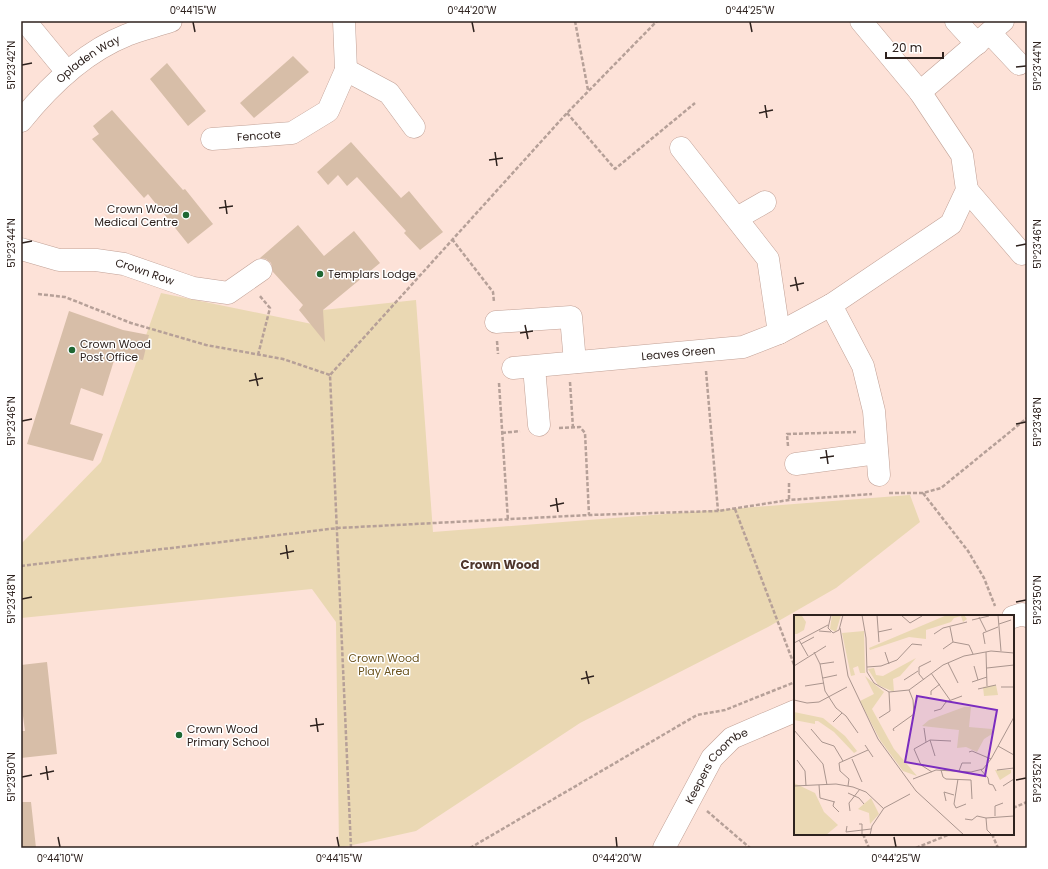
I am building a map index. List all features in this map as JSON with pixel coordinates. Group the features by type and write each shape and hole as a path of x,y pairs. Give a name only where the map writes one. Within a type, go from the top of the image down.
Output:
{"street":[{"path":"25,21 67,72"},
{"name":"Opladen Way","path":"21,121 45,91 67,72 97,50 127,35 171,21"},
{"name":"Fencote","path":"212,139 292,133 328,111 346,70 344,21"},
{"path":"861,21 920,92 962,155 967,190 1022,254"},
{"path":"956,21 990,32 1019,64"},
{"path":"920,92 990,32"},
{"path":"346,70 389,93 414,127"},
{"path":"681,148 768,259 779,333"},
{"name":"Leaves Green","path":"539,428 523,368 743,347 779,333 831,305 951,224 967,190"},
{"path":"737,218 765,202"},
{"name":"Crown Row","path":"21,249 59,260 96,260 124,264 193,288 228,293 253,275"},
{"path":"831,305 863,366 874,411 880,487"},
{"path":"496,322 572,317 572,363"},
{"path":"796,464 877,453"},
{"path":"1004,612 1027,616"},
{"name":"Keepers Coombe","path":"664,848 690,796 712,758 732,738 794,711"}],"path":[{"path":"576,21 588,91"},
{"path":"351,848 330,374 588,91 657,21"},
{"path":"567,114 615,169 695,103"},
{"path":"253,275 270,308 258,354"},
{"path":"38,294 65,297 131,323 206,344 283,360 330,374"},
{"path":"705,350 718,511"},
{"path":"572,363 573,428"},
{"path":"21,566 338,528 589,515 718,511 880,487 923,493 941,488 1027,419"},
{"path":"502,433 539,428 580,427 585,432 589,515"},
{"path":"787,434 856,432"},
{"path":"923,493 968,552 1004,612"},
{"path":"735,509 794,664"},
{"path":"470,848 697,715 725,710 794,682"},
{"path":"690,796 750,848"},
{"path":"1014,808 1027,802"},
{"path":"863,835 868,848"},
{"path":"916,848 948,835"},
{"path":"992,835 998,848"}],"green space":[{"name":"Crown Wood Play Area","path":"161,293 312,324 323,310 416,300 433,532 910,495 920,522 836,588 768,627 580,723 416,831 339,848 336,622 312,589 21,618 21,544 101,462"}],"building":[{"path":"293,56 309,72 254,118 240,103"},
{"path":"167,63 206,111 188,126 150,79"},
{"path":"112,110 183,190 185,189 213,224 188,244 148,194 144,198 92,139 99,134 93,126"},
{"path":"351,142 401,198 409,191 443,232 420,250 404,233 406,231 357,177 347,186 338,175 328,185 317,172"},
{"name":"Templars Lodge","path":"298,225 324,256 354,231 380,263 323,310 325,342 299,310 303,305 273,272 271,263 266,259 260,258"},
{"path":"69,311 123,330 149,335 143,360 116,354 103,396 81,388 70,424 103,434 93,461 27,444"},
{"path":"47,662 57,754 21,758 21,731 25,731 21,701 21,665"},
{"path":"21,802 31,802 36,848 21,848"}],"place":[{"name":"Crown Wood Medical Centre","path":"186,215"},
{"name":"Templars Lodge","path":"320,274"},
{"name":"Crown Wood Post Office","path":"72,350"},
{"name":"Crown Wood Primary School","path":"179,735"}],"district":[{"name":"Crown Wood","path":"500,565"}]}
